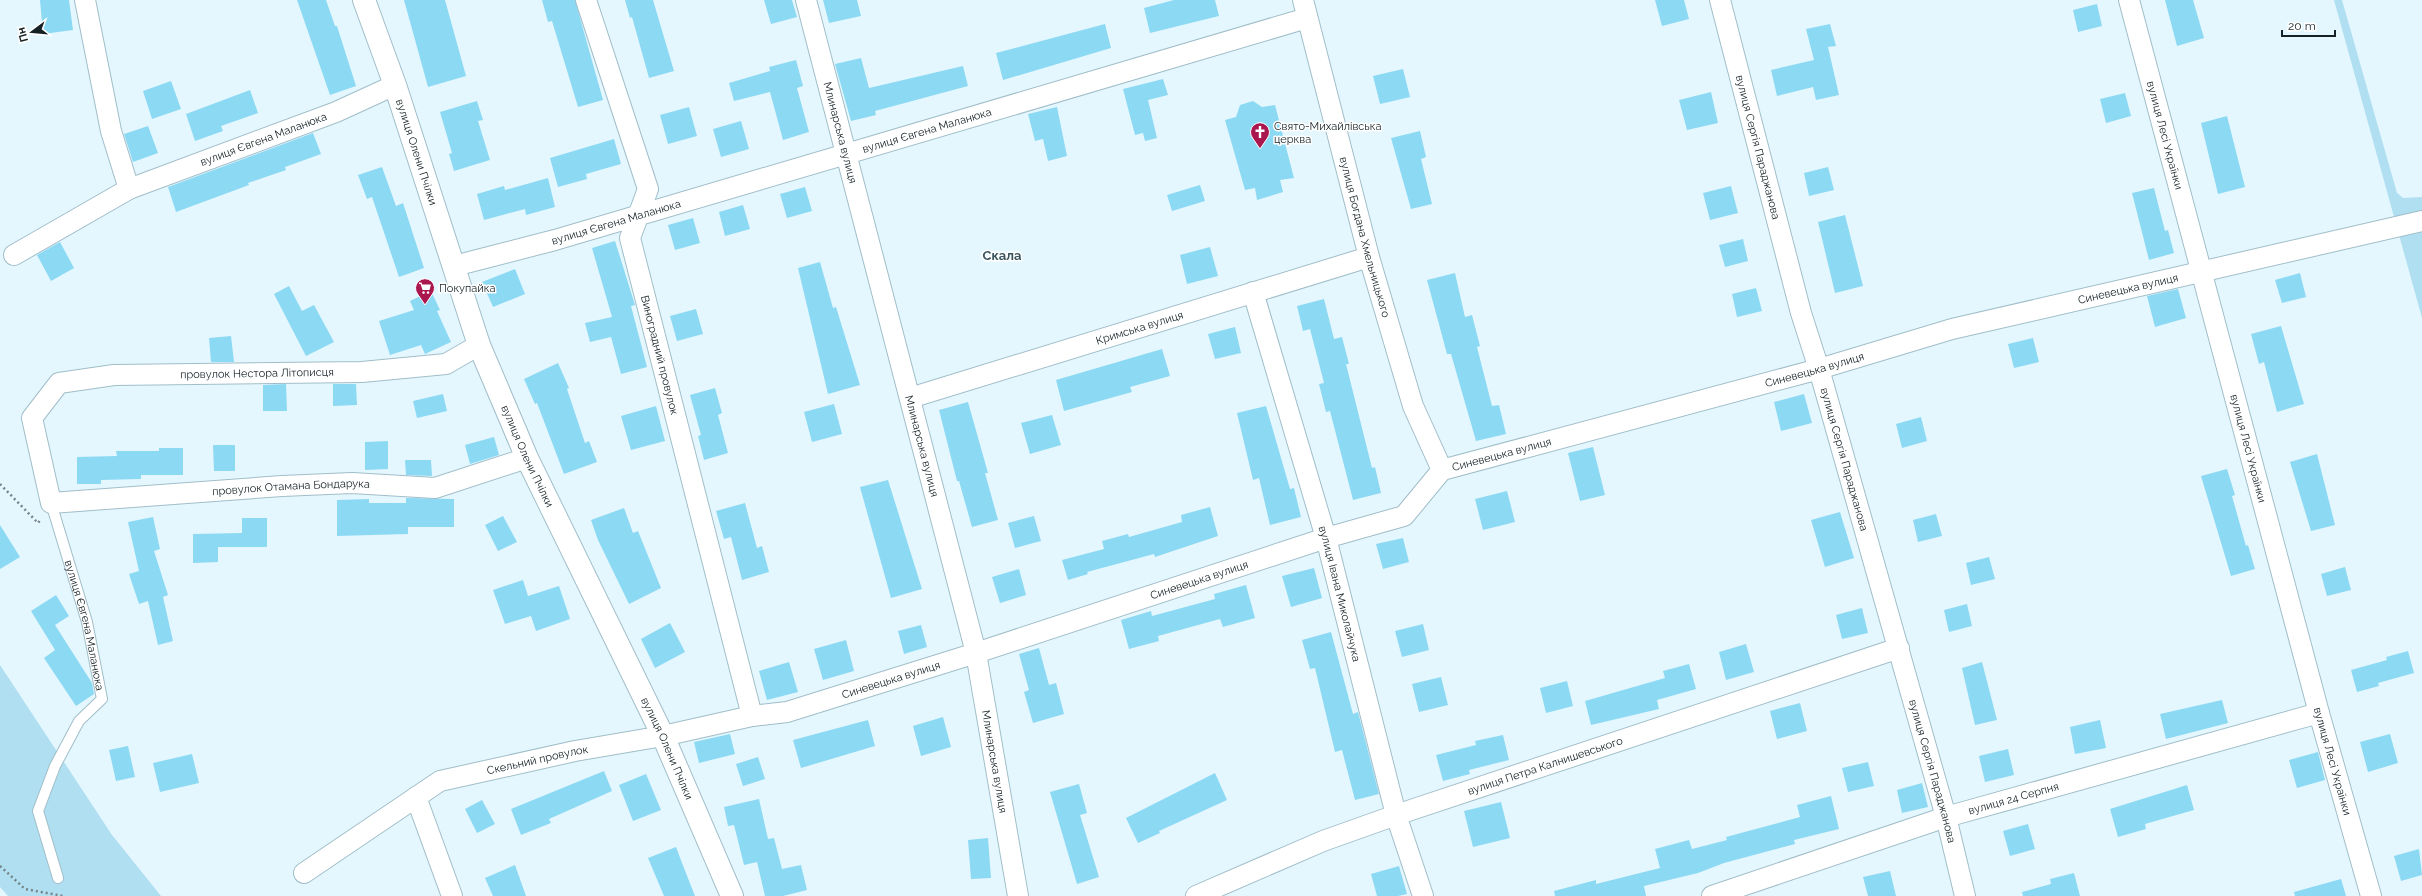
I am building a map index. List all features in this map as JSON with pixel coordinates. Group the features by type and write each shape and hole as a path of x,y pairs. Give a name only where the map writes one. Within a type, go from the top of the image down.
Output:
{"street":[{"path":"85,0 111,131 130,190"},
{"name":"вулиця Олени Пчілки","path":"364,0 395,85 479,345 527,458 663,736 732,896"},
{"name":"Виноградний провулок","path":"586,0 648,189 630,238 752,716"},
{"name":"Млинарська вулиця","path":"806,0 976,653 1018,896"},
{"name":"вулиця Сергія Параджанова","path":"1720,0 1801,313 1819,369 1899,648 1946,817 1965,896"},
{"name":"вулиця Лесі Українки","path":"2129,0 2319,713 2371,896"},
{"name":"вулиця Євгена Маланюка","path":"454,266 555,240 638,214 846,154 1305,9"},
{"name":"вулиця Богдана Хмельницького","path":"1305,9 1369,257 1413,406 1442,470"},
{"name":"вулиця Євгена Маланюка","path":"14,255 130,190 336,112 395,85"},
{"name":"Синевецька вулиця","path":"663,736 752,716 787,712 976,653 1326,538 1404,516 1442,470 1819,369 1952,328 2201,274 2422,222"},
{"name":"Кримська вулиця","path":"910,398 1369,257"},
{"name":"вулиця Івана Миколайчука","path":"1253,292 1326,538 1396,815 1423,896"},
{"name":"провулок Нестора Літописця","path":"41,406 60,383 114,375 362,372 446,364 479,345"},
{"name":"вулиця Євгена Маланюка","path":"41,406 32,418 51,503"},
{"name":"провулок Отамана Бондарука","path":"51,503 352,483 435,488 527,458"},
{"name":"вулиця Петра Калнишевського","path":"1196,896 1323,841 1396,815 1899,648"},
{"name":"вулиця 24 Серпня","path":"1712,896 1946,817 2319,713"},
{"name":"Скельний провулок","path":"304,872 440,781 575,751 663,736"},
{"path":"416,797 452,896"}],"lane":[{"name":"вулиця Євгена Маланюка","path":"51,503 87,622 102,699 79,721 55,766 38,811 58,878"}],"path":[{"path":"0,484 38,523 51,503"},
{"path":"0,866 25,889 63,896"}],"shaded area":[{"path":"2334,0 2342,0 2397,193 2403,198 2422,197 2422,318"},
{"path":"0,665 112,835 161,896 8,896 0,887"}],"building":[{"path":"40,0 69,0 73,30 43,34"},
{"path":"297,0 326,0 335,26 337,26 356,86 330,95"},
{"path":"404,0 445,0 466,76 428,87"},
{"path":"542,0 575,0 603,100 578,107 552,21 548,22"},
{"path":"625,0 653,0 674,71 649,78 632,17 630,18"},
{"path":"764,0 792,0 797,17 771,24"},
{"path":"823,0 857,0 861,16 829,23"},
{"path":"1174,0 1215,0 1219,16 1150,33 1144,8"},
{"path":"1655,0 1684,0 1689,19 1662,26"},
{"path":"2165,0 2193,0 2204,38 2177,46"},
{"path":"2097,4 2102,26 2078,32 2073,10"},
{"path":"1105,24 1111,48 1003,80 996,53"},
{"path":"1830,24 1836,46 1828,47 1839,95 1816,100 1813,87 1777,96 1771,70 1814,60 1806,29"},
{"path":"861,58 869,88 963,66 968,86 875,111 876,115 851,121 835,64"},
{"path":"796,60 803,86 797,88 809,132 783,140 770,92 734,101 729,83 770,71 769,67"},
{"path":"1403,69 1410,97 1380,104 1373,76"},
{"path":"1163,79 1168,95 1148,100 1157,138 1145,141 1143,133 1135,135 1123,89"},
{"path":"171,81 181,109 152,119 143,91"},
{"path":"250,90 258,113 221,126 223,131 195,141 186,114"},
{"path":"1711,92 1718,123 1687,130 1679,100"},
{"path":"2125,93 2131,116 2106,123 2100,99"},
{"path":"477,101 483,120 478,121 490,160 454,171 449,154 452,153 440,112"},
{"name":"Свято-Михайлівська церква","path":"1253,101 1262,107 1275,105 1294,178 1280,180 1283,192 1257,200 1255,188 1245,190 1225,120 1236,117 1240,105"},
{"path":"689,107 697,136 668,144 660,115"},
{"path":"1057,107 1067,156 1048,161 1043,139 1035,141 1028,114"},
{"path":"2227,116 2245,187 2218,194 2201,123"},
{"path":"741,121 749,149 721,157 713,129"},
{"path":"148,126 158,153 133,162 124,134"},
{"path":"1420,131 1426,157 1421,159 1432,204 1411,209 1391,138"},
{"path":"313,133 321,154 285,167 286,170 248,183 249,185 176,212 168,187"},
{"path":"614,139 621,164 586,174 587,179 558,187 550,158"},
{"path":"382,167 396,206 403,203 424,268 399,277 372,197 367,199 358,175"},
{"path":"1828,167 1834,190 1809,196 1804,173"},
{"path":"548,178 555,207 526,215 525,209 484,220 477,194 504,186 505,190"},
{"path":"1200,185 1205,201 1172,211 1167,195"},
{"path":"1731,186 1738,213 1710,220 1703,193"},
{"path":"805,187 812,211 787,218 780,194"},
{"path":"2154,188 2165,231 2168,230 2174,253 2149,260 2132,193"},
{"path":"743,205 750,229 725,236 719,212"},
{"path":"1845,215 1863,286 1835,293 1818,222"},
{"path":"693,218 700,243 675,250 668,225"},
{"path":"1743,239 1748,261 1725,267 1719,245"},
{"path":"615,241 635,305 631,306 647,367 621,374 611,337 590,342 585,323 612,317 592,248"},
{"path":"60,242 74,268 51,281 37,255"},
{"path":"1210,247 1218,276 1187,284 1180,255"},
{"path":"820,262 833,308 836,307 860,385 828,394 798,268"},
{"path":"515,269 525,294 493,307 482,282"},
{"path":"1455,273 1465,317 1472,315 1480,346 1477,347 1492,406 1499,405 1506,434 1476,441 1451,354 1447,354 1427,280"},
{"path":"2300,273 2306,297 2282,303 2275,280"},
{"path":"289,286 302,311 314,305 334,342 306,356 274,294"},
{"path":"1756,288 1762,311 1737,317 1732,294"},
{"path":"2178,289 2186,318 2155,327 2147,296"},
{"path":"431,291 440,310 437,311 451,342 425,354 421,345 390,355 379,321 414,310 410,301"},
{"path":"1324,299 1334,339 1342,337 1349,364 1346,364 1372,468 1375,467 1381,493 1353,500 1330,411 1326,412 1319,384 1324,383 1310,329 1303,331 1297,306"},
{"path":"696,309 703,334 677,341 670,316"},
{"path":"2281,326 2304,404 2277,412 2264,362 2259,364 2251,334"},
{"path":"1235,327 1241,353 1215,359 1208,334"},
{"path":"231,336 234,362 211,362 209,338"},
{"path":"2033,338 2039,362 2014,368 2008,344"},
{"path":"1162,349 1170,376 1130,387 1132,392 1064,411 1056,380"},
{"path":"558,363 569,388 567,389 585,443 589,441 597,462 564,474 537,403 535,404 524,379"},
{"path":"286,384 287,411 263,411 263,385"},
{"path":"333,384 356,384 357,405 333,406"},
{"path":"715,388 722,413 718,415 728,453 704,460 698,436 701,435 690,395"},
{"path":"443,394 447,411 417,418 413,401"},
{"path":"1804,394 1812,423 1781,431 1774,402"},
{"path":"968,402 988,473 985,473 998,520 972,527 959,481 957,481 939,410"},
{"path":"834,404 842,434 812,442 804,412"},
{"path":"656,406 665,441 631,450 621,416"},
{"path":"1266,406 1290,489 1294,488 1301,517 1270,525 1259,478 1253,480 1237,413"},
{"path":"1052,415 1061,445 1030,454 1021,423"},
{"path":"1921,417 1927,441 1902,448 1896,424"},
{"path":"494,437 499,455 470,464 465,445"},
{"path":"388,441 388,469 365,470 365,442"},
{"path":"213,445 235,445 235,471 214,471"},
{"path":"1593,447 1605,495 1580,501 1568,453"},
{"path":"159,448 183,448 183,475 141,475 141,479 101,480 101,484 77,484 77,457 117,456 116,451 159,451"},
{"path":"2317,454 2335,525 2311,531 2290,462"},
{"path":"405,460 431,460 432,476 406,475"},
{"path":"2227,469 2235,495 2232,496 2246,546 2248,545 2255,569 2231,576 2201,476"},
{"path":"888,480 922,589 891,598 860,487"},
{"path":"1507,491 1515,522 1483,530 1475,499"},
{"path":"406,498 454,499 454,527 408,527 408,534 337,536 337,500 369,499 369,503 406,503"},
{"path":"745,503 757,548 762,546 769,572 742,580 731,537 724,539 716,511"},
{"path":"1210,507 1218,536 1155,557 1154,554 1087,572 1088,574 1068,580 1062,560 1104,549 1102,541 1128,534 1129,537 1182,522 1181,515"},
{"path":"624,508 633,533 638,531 661,588 629,604 598,540 591,520"},
{"path":"1840,512 1854,558 1825,567 1811,520"},
{"path":"1936,514 1942,536 1918,542 1913,520"},
{"path":"503,516 517,542 498,551 485,525"},
{"path":"1034,516 1041,541 1015,548 1008,523"},
{"path":"153,517 160,549 154,551 168,595 163,597 173,641 158,645 148,601 139,604 129,574 139,571 128,522"},
{"path":"242,518 267,518 267,547 218,547 218,562 193,563 193,534 242,533"},
{"path":"0,525 20,557 0,569"},
{"path":"1403,538 1409,562 1383,569 1376,544"},
{"path":"1989,557 1995,579 1971,585 1966,563"},
{"path":"2345,567 2351,590 2327,596 2321,574"},
{"path":"1314,568 1322,598 1291,607 1282,576"},
{"path":"1019,569 1026,595 1000,603 992,577"},
{"path":"523,580 528,596 559,586 570,619 536,631 531,616 505,624 493,590"},
{"path":"1246,585 1255,618 1223,627 1220,619 1158,636 1159,641 1129,649 1121,620 1151,611 1152,616 1215,599 1214,594"},
{"path":"56,595 69,616 55,625 92,683 94,694 76,706 44,658 55,650 31,611"},
{"path":"1967,604 1972,626 1949,632 1944,610"},
{"path":"1862,608 1868,633 1842,639 1836,615"},
{"path":"670,623 685,652 655,668 641,639"},
{"path":"1423,624 1429,650 1402,657 1395,631"},
{"path":"921,625 927,647 904,654 898,631"},
{"path":"1331,632 1353,714 1358,712 1379,794 1355,800 1342,750 1335,752 1315,668 1310,669 1302,640"},
{"path":"846,640 854,671 823,680 814,649"},
{"path":"1746,644 1754,672 1726,680 1719,652"},
{"path":"1039,648 1049,685 1056,683 1064,714 1033,723 1024,692 1029,690 1019,654"},
{"path":"2408,651 2414,673 2378,683 2379,686 2357,692 2351,670 2387,660 2386,657"},
{"path":"789,662 798,692 767,700 759,671"},
{"path":"1982,662 1997,720 1975,725 1962,668"},
{"path":"1689,664 1696,689 1657,700 1659,709 1591,725 1585,701 1665,678 1663,671"},
{"path":"1441,677 1448,705 1419,712 1412,684"},
{"path":"1567,681 1573,706 1546,713 1540,688"},
{"path":"2222,700 2228,723 2166,739 2160,714"},
{"path":"1800,703 1807,731 1777,739 1770,711"},
{"path":"943,717 951,747 921,756 913,726"},
{"path":"868,720 875,746 801,768 793,740"},
{"path":"2100,720 2106,748 2075,754 2070,727"},
{"path":"730,734 735,754 699,763 694,742"},
{"path":"2390,734 2398,763 2368,772 2360,742"},
{"path":"1503,735 1509,760 1469,770 1470,774 1443,781 1436,755 1476,745 1475,741"},
{"path":"128,746 135,777 116,781 109,750"},
{"path":"2008,749 2014,775 1985,782 1979,756"},
{"path":"2318,752 2325,780 2297,788 2289,760"},
{"path":"192,754 199,783 160,792 153,763"},
{"path":"758,757 765,779 743,786 736,764"},
{"path":"1868,762 1874,786 1848,792 1842,768"},
{"path":"604,771 612,791 549,819 551,823 521,835 511,809"},
{"path":"1215,773 1227,800 1159,831 1160,833 1138,843 1126,818"},
{"path":"646,774 661,810 633,821 619,785"},
{"path":"1922,783 1928,807 1902,813 1897,790"},
{"path":"1079,784 1087,813 1080,815 1099,877 1077,884 1050,792"},
{"path":"2187,785 2194,810 2145,824 2146,829 2118,837 2110,809"},
{"path":"1831,796 1839,829 1794,840 1795,844 1724,863 1698,873 1644,886 1646,896 1555,896 1554,891 1596,880 1596,884 1660,868 1655,849 1689,840 1692,849 1727,840 1726,837 1800,817 1797,805"},
{"path":"759,799 768,839 774,838 782,869 801,865 807,890 783,896 765,896 757,862 744,865 734,825 728,826 724,807"},
{"path":"482,800 495,824 477,833 465,809"},
{"path":"1501,802 1510,838 1473,847 1464,811"},
{"path":"2028,824 2035,849 2010,856 2003,831"},
{"path":"988,838 991,878 971,879 968,840"},
{"path":"676,847 695,896 664,896 648,858"},
{"path":"2419,849 2422,875 2401,881 2394,856"},
{"path":"515,865 526,896 493,896 485,878"},
{"path":"1399,866 1407,894 1398,896 1377,896 1371,874"},
{"path":"1890,871 1896,896 1868,896 1863,877"},
{"path":"2074,873 2080,896 2023,896 2022,892 2051,884 2050,879"},
{"path":"2341,879 2346,896 2295,896 2294,892"}],"place":[{"name":"Свято-Михайлівська церква","path":"1260,149"},
{"name":"Покупайка","path":"425,305"}],"district":[{"name":"Скала","path":"1002,255"}]}
